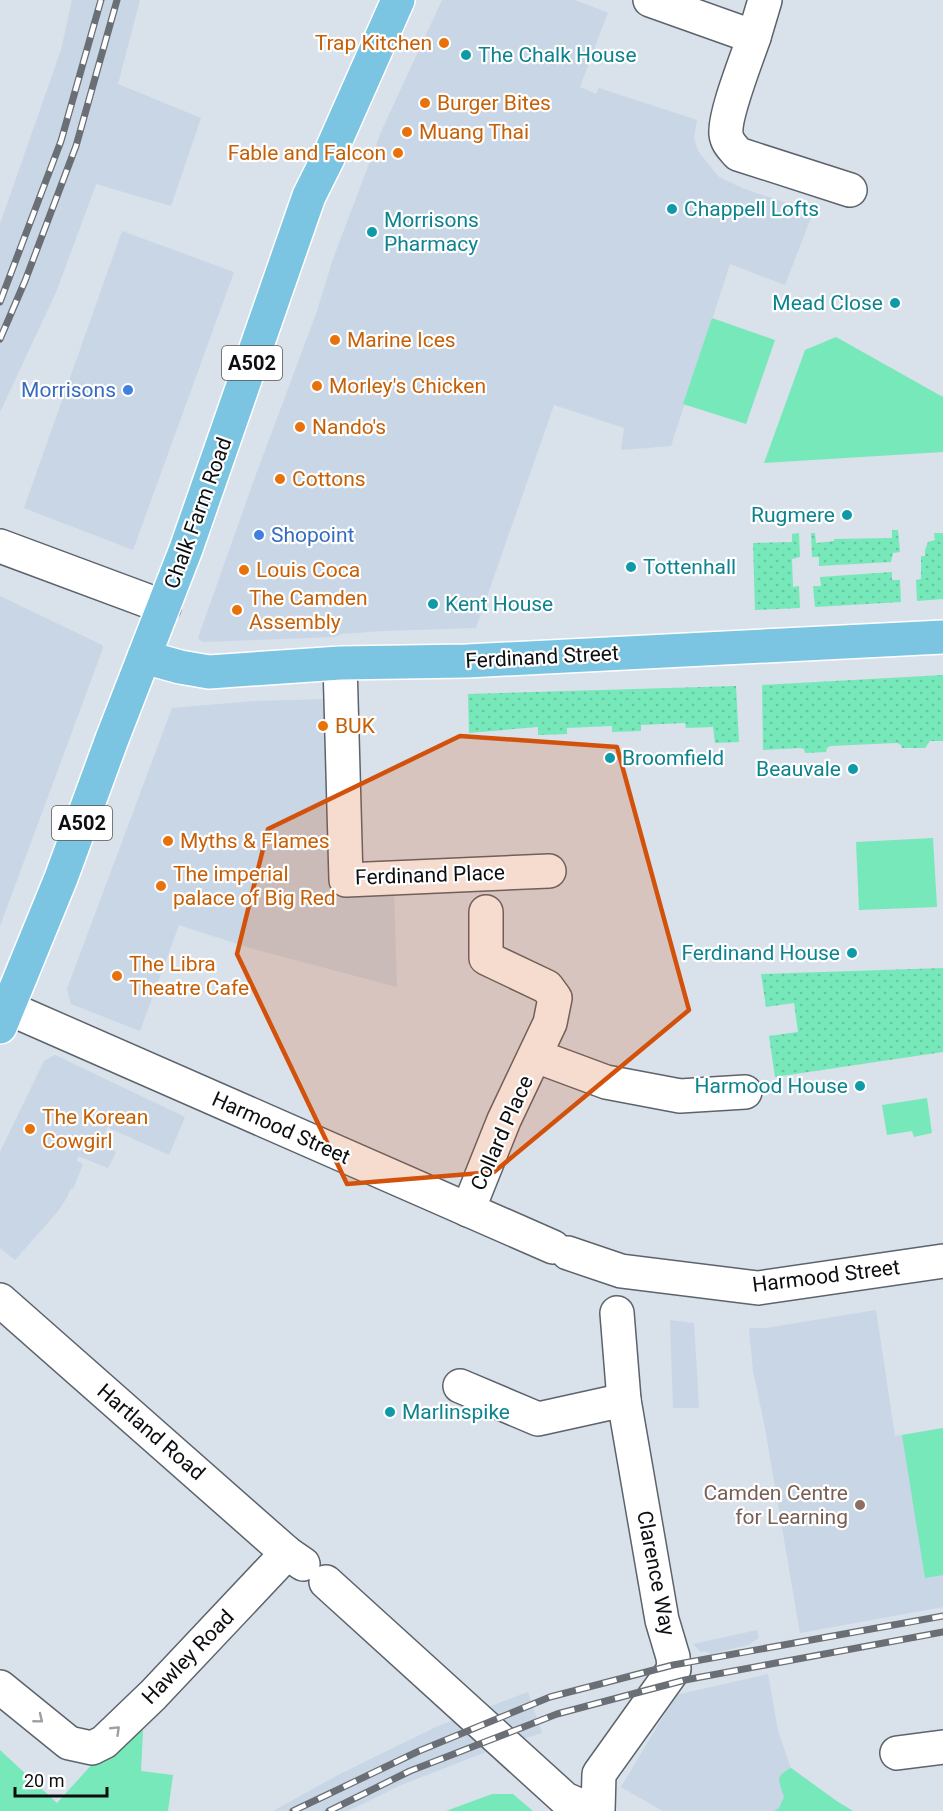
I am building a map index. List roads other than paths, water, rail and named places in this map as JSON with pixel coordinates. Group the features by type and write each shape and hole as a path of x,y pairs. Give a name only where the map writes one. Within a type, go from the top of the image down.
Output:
{"main road":[{"name":"Chalk Farm Road","path":"4,1017 61,878 213,476 309,196 398,0"},
{"name":"Ferdinand Street","path":"144,657 209,672 340,663 475,661 943,637"}],"street":[{"path":"651,0 754,37"},
{"path":"765,0 728,117 726,132 728,142 738,154 850,190"},
{"path":"0,546 164,607"},
{"name":"Ferdinand Place","path":"340,663 346,880 549,871"},
{"name":"Collard Place","path":"468,1210 504,1120 550,1023 555,998 547,987 486,958 486,912"},
{"name":"Harmood Street","path":"4,1017 561,1250 621,1271 758,1288 943,1261"},
{"name":"Collard Place","path":"536,1056 606,1082 680,1096 746,1092"},
{"name":"Hartland Road","path":"0,1300 305,1566 565,1799 593,1811"},
{"name":"Clarence Way","path":"598,1811 599,1774 674,1669 673,1657 662,1620 624,1400 617,1313"},
{"path":"460,1386 538,1419 624,1400"},
{"name":"Hawley Road","path":"0,1687 69,1743 92,1748 104,1742 146,1701 305,1566"},
{"path":"897,1753 943,1746"}],"railway":[{"path":"0,302 61,141 101,0"},
{"path":"0,339 25,281 76,146 117,0"},
{"path":"293,1811 419,1751 550,1697 673,1665 943,1616"},
{"path":"329,1811 410,1771 557,1714 685,1680 943,1632"}],"place":[{"name":"Trap Kitchen","path":"444,43"},
{"name":"The Chalk House","path":"466,55"},
{"name":"Burger Bites","path":"425,103"},
{"name":"Muang Thai","path":"407,132"},
{"name":"Fable and Falcon","path":"398,153"},
{"name":"Chappell Lofts","path":"672,209"},
{"name":"Morrisons Pharmacy","path":"372,232"},
{"name":"Mead Close","path":"895,303"},
{"name":"Marine Ices","path":"335,340"},
{"name":"Morley's Chicken","path":"317,386"},
{"name":"Morrisons","path":"128,390"},
{"name":"Nando's","path":"300,427"},
{"name":"Cottons","path":"280,479"},
{"name":"Rugmere","path":"847,515"},
{"name":"Shopoint","path":"259,535"},
{"name":"Tottenhall","path":"631,567"},
{"name":"Louis Coca","path":"244,570"},
{"name":"Kent House","path":"433,604"},
{"name":"The Camden Assembly","path":"237,610"},
{"name":"BUK","path":"323,726"},
{"name":"Broomfield","path":"610,758"},
{"name":"Beauvale","path":"853,769"},
{"name":"Myths & Flames","path":"168,841"},
{"name":"The imperial palace of Big Red","path":"161,886"},
{"name":"Ferdinand House","path":"852,953"},
{"name":"The Libra Theatre Cafe","path":"117,976"},
{"name":"Harmood House","path":"860,1086"},
{"name":"The Korean Cowgirl","path":"30,1129"},
{"name":"Marlinspike","path":"390,1412"},
{"name":"Camden Centre for Learning","path":"860,1505"}]}
